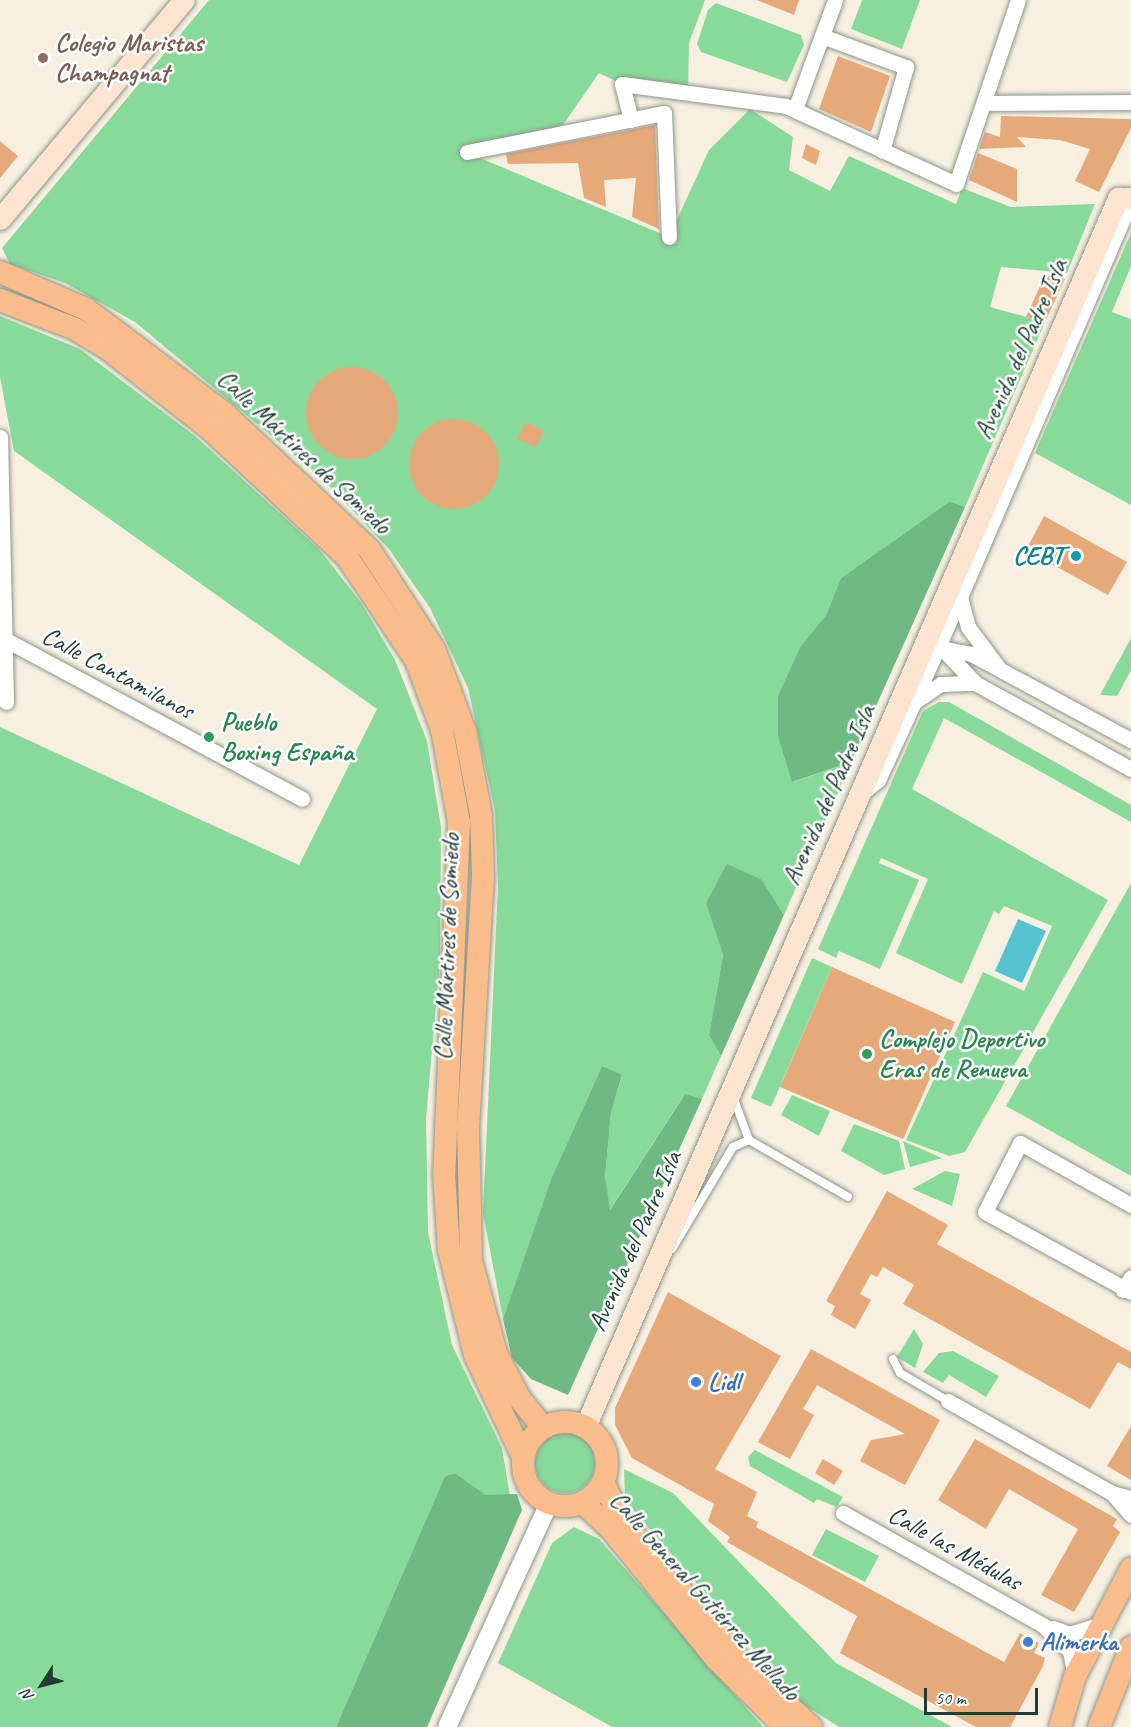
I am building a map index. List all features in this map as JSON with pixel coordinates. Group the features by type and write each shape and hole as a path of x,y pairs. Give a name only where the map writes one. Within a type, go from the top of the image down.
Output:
{"main road":[{"path":"0,219 184,0"},
{"name":"Avenida del Padre Isla","path":"585,1427 643,1289 732,1090 855,798 908,698 955,563 1118,198 1131,199"},
{"name":"Calle Mártires de Somiedo","path":"0,272 95,315 240,427 369,549 434,649 465,731 481,815 483,876 468,1125 471,1261 496,1353 520,1400 543,1427"},
{"name":"Calle Mártires de Somiedo","path":"0,300 75,329 108,349 210,429 347,557 416,660 442,729 459,822 444,1173 449,1250 475,1355 523,1457"},
{"path":"564,1422 585,1427 607,1458 604,1484 583,1503 549,1503 528,1483 523,1457 526,1444 543,1427 564,1422"},
{"name":"Calle General Gutiérrez Mellado","path":"604,1484 621,1519 734,1654 812,1727"},
{"name":"Calle General Gutiérrez Mellado","path":"583,1503 610,1528 717,1660 785,1727"},
{"path":"1060,1727 1075,1676 1100,1624 1131,1569"},
{"path":"1104,1722 1131,1647"}],"street":[{"path":"795,109 835,0"},
{"path":"631,120 622,84 795,109 956,184 986,103 1018,0"},
{"path":"822,36 906,67 882,151"},
{"path":"986,103 1131,102"},
{"path":"467,152 664,113 669,237"},
{"path":"908,698 928,650 939,645 961,602 1131,199"},
{"path":"0,437 6,702"},
{"path":"955,563 956,584 937,630 939,645 975,683 1131,769"},
{"path":"961,602 968,627 998,667"},
{"name":"Calle Cantamilanos","path":"6,640 302,799"},
{"path":"939,645 998,667 1131,741"},
{"path":"908,698 941,684 975,683"},
{"path":"1128,1286 985,1212 1020,1143 1131,1204"},
{"path":"948,1401 1112,1493 1131,1498"},
{"path":"1112,1493 1131,1515"},
{"path":"447,1727 549,1503"},
{"name":"Calle las Médulas","path":"843,1513 1044,1626 1071,1634 1100,1624"},
{"name":"Calle las Médulas","path":"1044,1626 1070,1651 1075,1676"}],"lane":[{"path":"732,1090 749,1140 848,1197"},
{"path":"643,1289 696,1215 733,1147 749,1140"},
{"path":"893,1359 900,1373 948,1401"}],"green space":[{"path":"209,0 705,0 689,43 688,93 622,84 599,73 556,135 473,155 669,237 709,150 750,109 793,137 789,170 830,191 849,156 956,204 962,188 1011,207 1095,204 1067,273 1001,267 990,307 1045,322 965,507 950,501 841,578 826,615 800,647 778,697 793,782 851,762 784,915 762,880 706,902 723,955 709,1035 721,1056 702,1099 684,1095 609,1211 605,1177 611,1113 622,1076 602,1066 551,1179 503,1319 483,1213 498,886 495,811 468,688 430,608 389,549 322,478 135,322 65,283 10,264 2,248"},
{"path":"862,0 920,0 902,49 851,29"},
{"path":"716,3 801,35 804,45 787,82 701,52 697,44 708,10"},
{"path":"1131,233 1131,266 1112,312 1131,319 1131,505 1035,453"},
{"path":"0,316 80,349 195,436 319,549 362,604 395,660 427,741 441,827 440,961 426,1118 428,1232 452,1345 502,1448 510,1496 486,1495 455,1473 445,1476 336,1727 0,1727 0,727 299,865 377,709 14,451 0,377"},
{"path":"950,501 965,507 851,762 792,782 778,736 778,696 800,647 826,615 841,578"},
{"path":"1131,638 1131,670 1117,696 1100,695"},
{"path":"939,702 949,702 1131,805 1131,822 944,718 912,789 1108,900 965,1152 949,1156 906,1140 983,972 1024,991 1052,926 1004,906 999,914 994,911 962,984 896,953 928,879 881,858 879,863 919,880 880,969 839,951 836,958 818,949 923,711"},
{"path":"727,864 762,880 784,915 721,1056 709,1035 723,955 706,903"},
{"path":"1131,883 1131,1176 1006,1106"},
{"path":"812,958 832,967 771,1107 751,1098"},
{"path":"602,1066 622,1075 611,1113 605,1177 610,1210 685,1094 702,1099 568,1395 531,1379 512,1358 503,1319 551,1179"},
{"path":"792,1095 830,1111 819,1136 781,1115"},
{"path":"854,1124 899,1141 905,1169 884,1175 841,1151"},
{"path":"903,1141 942,1158 910,1167"},
{"path":"945,1171 960,1174 952,1206 912,1189"},
{"path":"914,1329 923,1344 915,1368 897,1357"},
{"path":"953,1351 999,1376 986,1397 949,1375 943,1383 923,1372 939,1353"},
{"path":"565,1433 586,1442 595,1463 586,1484 565,1493 544,1484 535,1463 544,1442"},
{"path":"755,1450 843,1497 837,1507 817,1499 814,1503 750,1466 748,1457"},
{"path":"624,1469 673,1493 836,1663 952,1727 839,1727 800,1702 639,1517 625,1497"},
{"path":"455,1473 486,1495 517,1494 522,1510 427,1727 336,1727 445,1476"},
{"path":"574,1527 599,1539 763,1727 612,1727 498,1663 552,1543"},
{"path":"826,1529 879,1556 865,1582 812,1555"}],"water":[{"path":"1018,919 1046,931 1022,983 995,971"}],"building":[{"path":"757,0 799,0 794,15"},
{"path":"838,56 890,76 871,132 819,109"},
{"path":"1001,116 1131,119 1131,128 1099,192 1075,181 1090,149 1060,140 1017,137 1026,147 979,149 985,132 1000,137"},
{"path":"655,125 659,229 632,217 636,178 604,180 606,207 584,198 578,163 508,164 506,154"},
{"path":"0,141 18,156 0,178"},
{"path":"806,144 820,151 816,165 802,158"},
{"path":"978,153 1017,169 1017,202 969,180"},
{"path":"1045,275 1065,279 1045,322 1026,317"},
{"path":"352,367 370,371 384,381 394,395 398,413 394,431 384,445 370,455 352,459 334,455 320,445 310,431 306,413 310,395 320,381 334,371"},
{"path":"454,419 471,422 486,432 496,447 499,464 496,481 486,496 471,506 454,509 437,506 422,496 412,481 409,464 412,447 422,432 437,422"},
{"path":"526,422 544,431 536,447 517,439"},
{"name":"CEBT","path":"1044,516 1127,562 1108,595 1026,550"},
{"name":"Complejo Deportivo Eras de Renueva","path":"832,967 955,1022 903,1139 780,1087"},
{"path":"887,1191 948,1225 937,1244 1131,1352 1131,1369 1118,1362 1090,1409 903,1304 914,1285 883,1267 877,1277 871,1274 860,1294 871,1300 855,1329 831,1315 835,1306 826,1301"},
{"path":"668,1292 781,1356 715,1469 757,1492 747,1516 758,1522 756,1527 1004,1662 1020,1633 1039,1643 1034,1653 1045,1658 1043,1666 1010,1727 976,1727 840,1653 857,1616 727,1542 730,1537 708,1521 714,1504 632,1458 615,1425 615,1408"},
{"path":"811,1349 940,1420 905,1485 860,1461 871,1440 905,1434 817,1385 803,1409 814,1415 790,1459 758,1442"},
{"path":"1131,1426 1131,1480 1107,1466"},
{"path":"975,1439 1117,1519 1113,1526 1120,1532 1074,1612 1041,1595 1078,1529 1009,1489 986,1529 938,1500"},
{"path":"823,1459 843,1471 834,1485 815,1473"}],"place":[{"name":"Colegio Maristas Champagnat","path":"43,58"},
{"name":"CEBT","path":"1076,556"},
{"name":"Pueblo Boxing España","path":"209,737"},
{"name":"Complejo Deportivo Eras de Renueva","path":"867,1054"},
{"name":"Lidl","path":"696,1382"},
{"name":"Alimerka","path":"1028,1642"}]}
